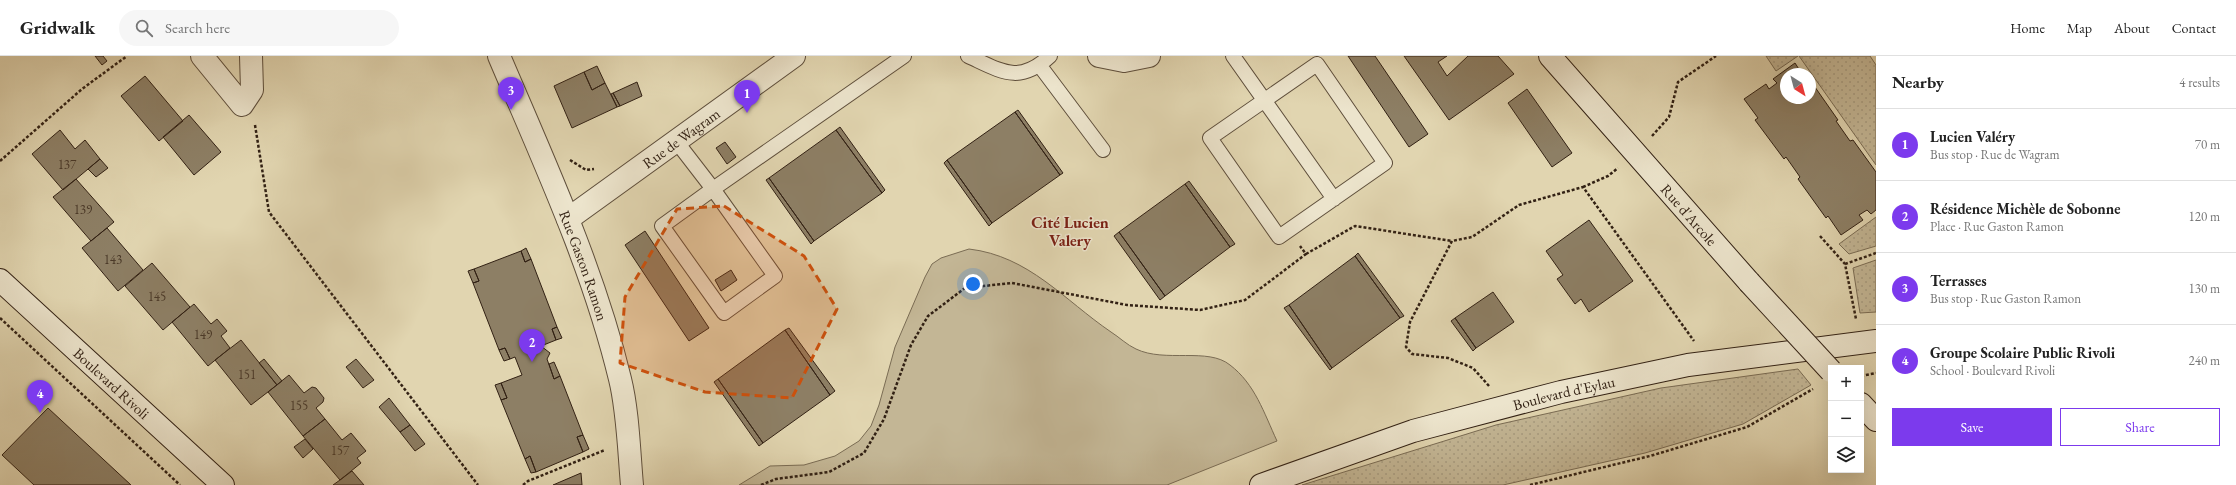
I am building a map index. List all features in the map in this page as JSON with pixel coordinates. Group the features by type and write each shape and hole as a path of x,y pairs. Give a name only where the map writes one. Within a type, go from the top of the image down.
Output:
{"street":[{"path":"202,56 242,105 252,90 251,56"},
{"name":"Rue Gaston Ramon","path":"498,56 568,219 600,306 621,381 632,485"},
{"name":"Rue de Wagram","path":"568,219 794,56"},
{"path":"1099,56 1124,61 1149,56"},
{"name":"Rue d'Arcole","path":"1550,56 1749,282 1825,379"},
{"name":"Boulevard Rivoli","path":"0,280 223,485"},
{"name":"Boulevard d'Eylau","path":"1260,485 1413,431 1561,392 1688,365 1869,342"},
{"path":"1864,407 1876,420"}],"lane":[{"path":"676,141 713,189 775,276 724,313 662,226 713,189 904,56"},
{"path":"968,56 1008,74 1026,73 1040,66 1050,56"},
{"path":"1233,56 1334,199"},
{"path":"1317,64 1385,163 1279,237 1210,138 1264,101 1317,64"},
{"path":"1040,66 1103,150"}],"path":[{"path":"0,161 82,89 127,56"},
{"path":"761,485 776,479 829,472 864,453 884,420 911,345 928,316 965,288 1012,283 1127,305 1200,310 1245,300 1306,254 1355,226 1452,241 1472,237 1519,205 1583,186 1608,176 1636,153 1669,117 1678,82 1716,56"},
{"path":"242,105 255,126 269,212 478,485"},
{"path":"568,159 586,170 597,168"},
{"path":"1583,186 1709,362"},
{"path":"1288,231 1306,254"},
{"path":"1820,236 1845,264 1869,342"},
{"path":"1452,241 1410,322 1406,347 1412,354 1448,358 1473,368 1507,406"},
{"path":"1845,264 1876,253"},
{"path":"0,318 180,485"},
{"path":"1864,375 1876,373"},
{"path":"1530,485 1650,456 1747,427 1812,389 1825,379"},
{"path":"523,485 528,481 627,440"}],"highlighted area":[{"path":"724,206 804,256 837,309 792,398 705,392 620,363 625,297 677,209"}],"shaded area":[{"path":"1766,56 1798,56 1780,68 1776,71"},
{"path":"1799,56 1870,56 1876,65 1876,165 1816,80 1816,68 1807,68"},
{"path":"1876,217 1876,246 1849,254 1839,244"},
{"path":"969,249 990,253 1010,260 1028,270 1045,281 1094,320 1136,349 1147,353 1160,355 1210,357 1221,360 1230,365 1239,373 1252,390 1277,441 1167,485 739,485 770,466 804,465 835,456 859,441 871,426 879,405 895,347 932,264 941,258"},
{"path":"1876,260 1876,312 1860,313 1853,268"},
{"path":"1798,369 1811,385 1743,424 1645,453 1503,485 1302,485 1496,425 1661,388"}],"building":[{"path":"95,56 103,56 107,61 102,65"},
{"path":"1348,56 1375,56 1428,134 1409,147"},
{"path":"1404,56 1447,56 1438,62 1447,76 1468,56 1498,56 1514,74 1449,120"},
{"path":"1795,63 1798,68 1788,68"},
{"path":"597,66 605,83 592,90 584,72"},
{"path":"584,72 592,90 605,83 617,107 572,128 554,86"},
{"path":"1780,74 1780,104 1816,104 1816,89 1838,120 1836,121 1850,141 1853,140 1876,172 1876,210 1871,214 1867,210 1859,215 1863,220 1841,235 1828,216 1826,218 1798,179 1800,177 1786,157 1784,159 1755,120 1758,118 1744,99 1766,84 1769,89 1777,83 1773,79"},
{"path":"145,76 183,121 159,141 121,96"},
{"path":"637,82 642,96 620,106 613,93"},
{"path":"1527,89 1572,153 1552,167 1508,103"},
{"path":"613,93 620,106 617,107 611,94"},
{"path":"1018,110 1063,173 1060,175 1015,112"},
{"path":"1015,112 1060,175 992,223 947,160"},
{"path":"189,115 221,152 194,175 163,137"},
{"path":"840,127 885,190 882,193 836,130"},
{"path":"60,130 75,149 85,140 100,159 63,190 32,154"},
{"path":"836,130 882,193 814,241 769,178"},
{"path":"725,142 736,157 727,164 716,148"},
{"path":"100,159 108,168 96,177 88,169"},
{"path":"947,160 992,223 989,226 944,163"},
{"path":"769,178 814,241 811,244 766,180"},
{"path":"76,179 114,222 91,241 53,197"},
{"path":"1189,181 1235,244 1230,247 1185,184"},
{"path":"1185,184 1230,247 1165,296 1119,232"},
{"path":"1589,220 1633,281 1589,312 1581,299 1575,304 1557,279 1563,275 1546,251"},
{"path":"107,228 143,270 118,291 82,248"},
{"path":"645,231 709,328 689,341 625,245"},
{"path":"1119,232 1165,296 1160,300 1114,236"},
{"path":"526,248 531,259 525,262 521,251"},
{"path":"521,251 525,262 531,259 557,327 552,329 556,340 541,346 550,353 547,359 554,379 560,376 583,435 577,437 583,452 536,472 530,456 525,459 501,400 507,398 501,383 522,375 515,357 510,359 505,348 499,350 473,283 479,281 474,269"},
{"path":"1358,253 1404,316 1400,318 1355,256"},
{"path":"1355,256 1400,318 1332,368 1289,305"},
{"path":"152,263 190,307 163,330 125,286"},
{"path":"474,269 479,281 473,283 468,271"},
{"path":"731,270 737,280 721,291 715,280"},
{"path":"1493,292 1514,322 1476,348 1455,318"},
{"path":"194,304 211,324 217,319 227,331 221,336 230,348 208,366 172,322"},
{"path":"1289,305 1332,368 1330,370 1284,308"},
{"path":"1455,318 1476,348 1473,351 1451,321"},
{"path":"557,327 562,338 556,340 552,329"},
{"path":"789,328 835,391 830,395 785,330"},
{"path":"785,330 830,395 763,443 718,379"},
{"path":"241,340 277,385 251,405 215,360"},
{"path":"505,348 510,359 504,361 499,350"},
{"path":"264,359 282,381 277,385 259,363"},
{"path":"356,359 374,380 363,388 346,367"},
{"path":"554,362 560,376 554,379 549,364"},
{"path":"289,375 304,393 312,387 316,388 324,398 323,402 316,408 325,419 303,436 268,392"},
{"path":"718,379 763,443 759,446 714,382"},
{"path":"501,383 507,398 501,400 495,385"},
{"path":"389,398 410,425 400,432 379,407"},
{"path":"48,408 131,485 34,485 2,455"},
{"path":"325,419 342,440 351,433 366,451 357,458 361,463 340,480 303,436"},
{"path":"410,425 425,444 415,451 400,432"},
{"path":"583,435 589,449 583,452 577,437"},
{"path":"305,439 313,449 303,458 294,447"},
{"path":"530,456 536,472 531,473 525,459"},
{"path":"352,471 364,485 333,485 340,480"},
{"path":"581,473 582,485 553,485"}],"place":[{"name":"Terrasses","path":"511,110"},
{"name":"Lucien Valéry","path":"747,113"},
{"name":"Résidence Michèle de Sobonne","path":"532,362"},
{"name":"Groupe Scolaire Public Rivoli","path":"40,413"}],"district":[{"name":"Cité Lucien Valery","path":"1070,231"}]}
